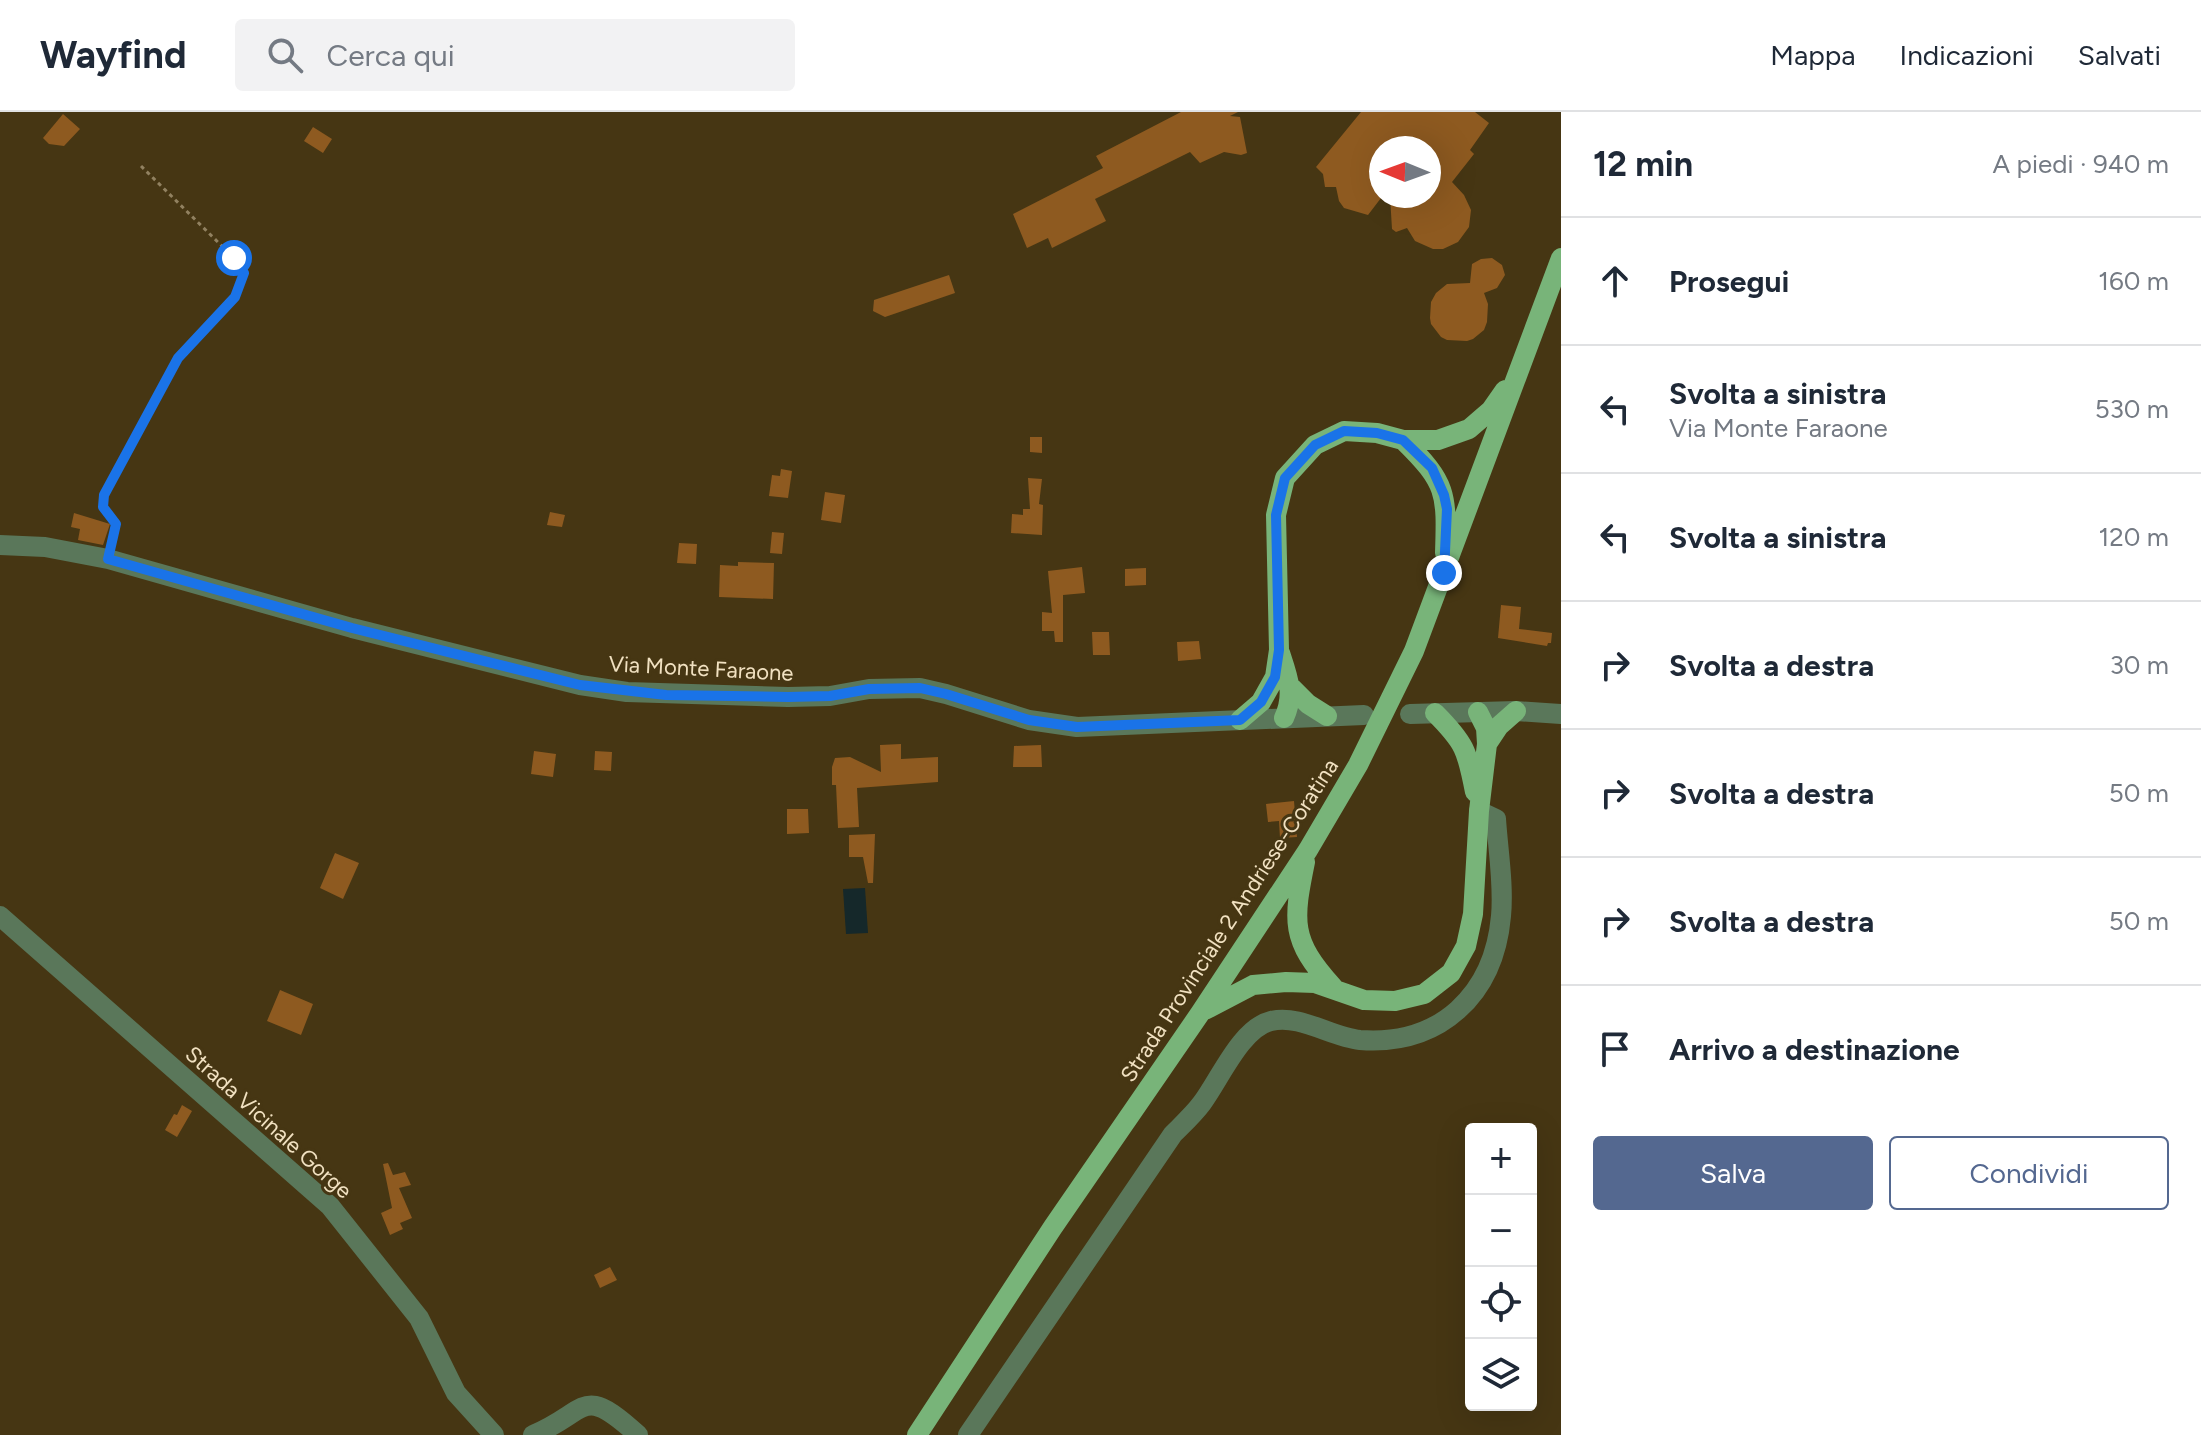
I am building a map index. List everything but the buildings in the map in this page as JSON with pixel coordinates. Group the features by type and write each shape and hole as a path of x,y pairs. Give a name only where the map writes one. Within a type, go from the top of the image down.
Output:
{"main road":[{"name":"Strada Provinciale 2 Andriese-Coratina","path":"917,1435 1053,1227 1308,850 1358,765 1414,651 1561,258"},
{"path":"1284,718 1290,704 1283,683 1279,650 1276,515 1285,478 1315,445 1344,431 1377,433 1403,440 1438,440 1469,429 1491,410 1522,367"},
{"path":"1403,440 1432,468 1444,495 1447,509 1444,573"},
{"path":"1240,720 1283,683"},
{"path":"1283,683 1327,716"},
{"path":"1487,744 1499,726 1516,711"},
{"path":"1201,1012 1253,985 1286,982 1333,987 1364,1000 1395,1001 1424,994 1451,973 1466,946 1473,914 1479,811 1487,744 1486,728 1478,712"},
{"path":"1478,712 1471,730 1468,755 1479,811"},
{"path":"1435,713 1455,733 1468,755"},
{"path":"1308,850 1296,911 1299,937 1312,964 1333,987"}],"street":[{"name":"Via Monte Faraone","path":"0,545 45,547 108,559 352,628 580,685 627,692 788,697 830,696 895,687 920,688 1029,720 1077,727 1364,715"},
{"path":"1410,714 1516,711 1561,714"},
{"path":"968,1435 1173,1134 1201,1104 1254,1029 1272,1021 1291,1021 1358,1040 1400,1038 1440,1025 1471,1000 1493,959 1501,915 1496,819 1479,811"},
{"name":"Strada Vicinale Gorge","path":"0,916 330,1206 419,1318 456,1393 494,1435"},
{"path":"533,1435 588,1405 616,1415 638,1435"}],"path":[{"path":"108,559 116,524 102,502 117,468 178,358 235,297 244,273 234,258 140,165"}],"water":[{"path":"865,888 868,933 846,934 843,889"}],"route":[{"path":"234,258 244,273 235,297 178,358 104,495 103,507 116,524 108,559 352,628 580,685 627,692 788,697 830,696 895,687 920,688 1052,725 1077,727 1240,720 1261,702 1275,677 1279,650 1276,515 1285,478 1315,445 1344,431 1377,433 1403,440 1432,468 1447,509 1444,573"}]}
